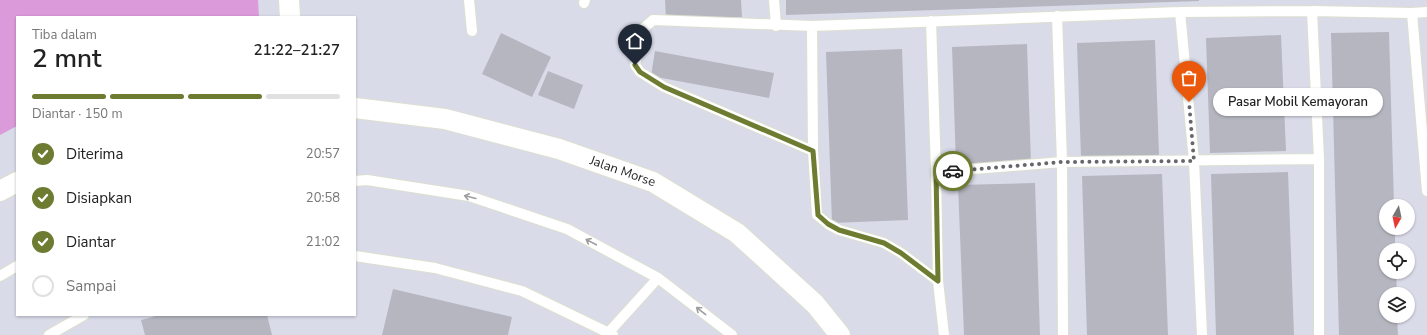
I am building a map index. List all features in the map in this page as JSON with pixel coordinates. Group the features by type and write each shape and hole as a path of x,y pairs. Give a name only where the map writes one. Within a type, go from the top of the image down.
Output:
{"street":[{"path":"289,0 290,16"},
{"name":"Jalan Morse","path":"356,108 445,119 559,149 653,182 737,233 815,304 840,335"},
{"path":"0,191 16,183"}],"lane":[{"path":"470,0 472,31"},
{"path":"774,0 776,26"},
{"path":"1312,11 1319,159 1318,335"},
{"path":"813,151 664,87 640,72 635,65 644,28 653,20 776,26 812,26 1180,12 1427,12"},
{"path":"1180,12 1194,161 1202,335"},
{"path":"1412,13 1427,192"},
{"path":"1057,16 1062,162 1063,335"},
{"path":"931,21 938,281 944,335"},
{"path":"812,26 813,151 818,215 828,224 839,230 884,243 901,253 938,281"},
{"path":"936,172 1062,162 1319,159"},
{"path":"356,181 367,180 469,196 567,229 658,278 732,335"},
{"path":"356,256 435,268 522,291 611,334 658,278"},
{"path":"0,276 16,267"},
{"path":"49,335 82,316"}],"shaded area":[{"path":"0,0 258,0 259,16 16,16 16,127 0,135"}],"building":[{"path":"665,0 741,0 742,17 666,19"},
{"path":"786,0 1199,0 1199,1 786,15"},
{"path":"1389,32 1394,199 1379,199 1379,235 1395,235 1395,243 1379,243 1379,279 1396,279 1397,287 1379,287 1379,323 1397,323 1398,335 1339,335 1331,33"},
{"path":"501,33 551,57 532,97 482,74"},
{"path":"1281,35 1286,151 1210,153 1206,38"},
{"path":"1155,40 1159,155 1081,158 1077,43"},
{"path":"1027,44 1031,163 956,165 952,47"},
{"path":"902,49 908,220 832,223 826,52"},
{"path":"655,51 774,73 769,98 651,76"},
{"path":"548,71 583,85 574,109 538,95"},
{"path":"1288,172 1294,335 1216,335 1211,174"},
{"path":"1162,174 1168,335 1087,335 1082,176"},
{"path":"1035,183 1040,335 964,335 958,185"},
{"path":"393,289 512,317 508,335 382,335"},
{"path":"156,316 267,316 272,335 145,335 141,320"}],"way so far":[{"path":"953,171 1062,162 1194,161 1189,102"}],"place":[{"name":"Pasar Mobil Kemayoran","path":"1189,102"}],"route":[{"path":"635,65 640,72 664,87 813,151 818,215 828,224 839,230 884,243 901,253 938,281 936,172 953,171"}]}
